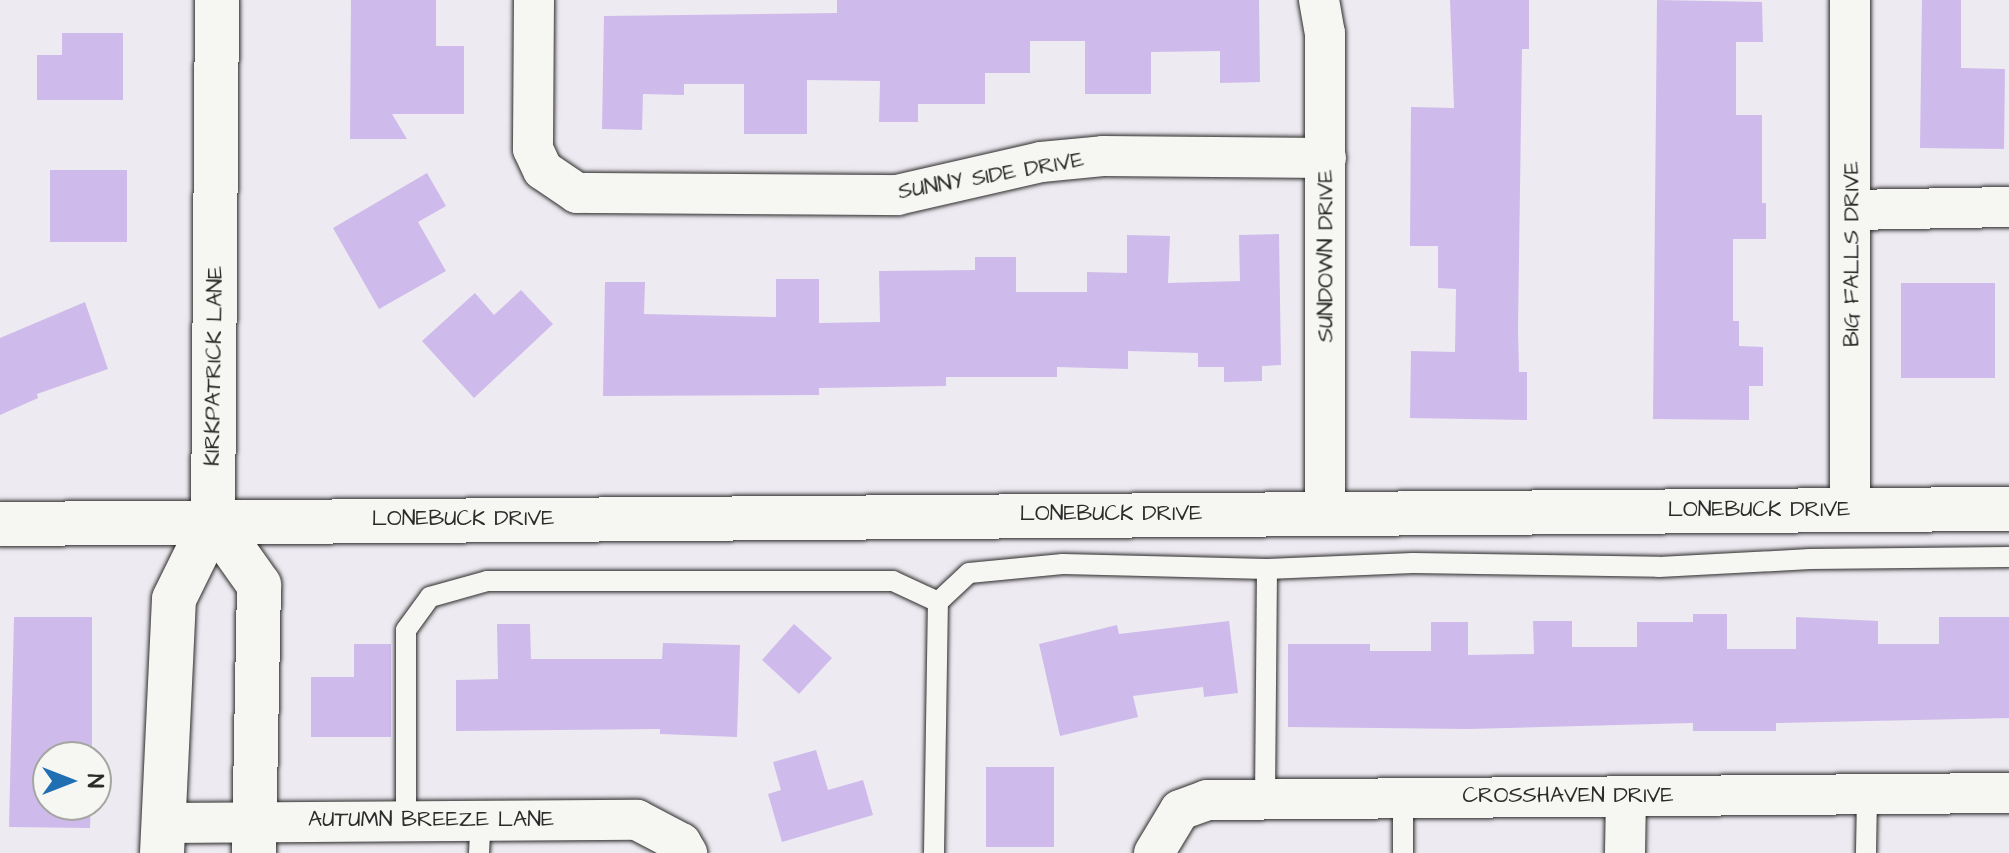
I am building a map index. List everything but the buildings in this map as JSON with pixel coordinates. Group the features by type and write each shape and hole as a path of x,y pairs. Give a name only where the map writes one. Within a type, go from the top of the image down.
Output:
{"street":[{"name":"KIRKPATRICK LANE","path":"213,520 217,0"},
{"name":"SUNNY SIDE DRIVE","path":"534,0 533,149 543,170 577,193 897,195 1041,162 1103,156 1326,158"},
{"name":"SUNDOWN DRIVE","path":"1319,0 1325,33 1325,513"},
{"name":"BIG FALLS DRIVE","path":"1850,0 1850,509"},
{"path":"1852,210 2009,207"},
{"name":"LONEBUCK DRIVE","path":"213,520 2009,509"},
{"path":"0,524 213,520"},
{"path":"213,520 259,585 254,837"},
{"path":"164,838 174,599 213,520"},
{"name":"CROSSHAVEN DRIVE","path":"1154,853 1180,810 1207,800 2009,793"},
{"path":"1625,853 1626,796"},
{"name":"AUTUMN BREEZE LANE","path":"164,838 254,837 406,820 480,837 637,820 681,843 687,853"}],"lane":[{"path":"934,853 938,602 969,573 1063,564 1267,569 1413,563 1659,567 1810,559 2009,557"},
{"path":"1265,798 1267,569"},
{"path":"406,820 406,630 430,597 487,581 893,581 938,602"},
{"path":"1866,853 1867,794"},
{"path":"1403,797 1403,853"}]}
